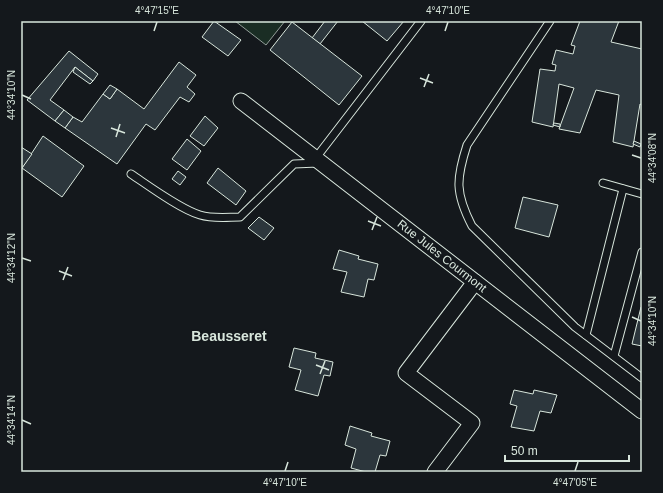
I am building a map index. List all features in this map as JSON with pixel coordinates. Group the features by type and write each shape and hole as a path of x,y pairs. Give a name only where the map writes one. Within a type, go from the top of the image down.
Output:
{"street":[{"name":"Rue Jules Courmont","path":"241,101 642,411"},
{"path":"435,472 472,424 406,373 475,282"}],"lane":[{"path":"131,174 167,197 200,215 221,218 240,217 294,164 319,161 421,21"},
{"path":"550,21 467,144 460,168 459,192 463,208 472,226 586,335 642,378"},
{"path":"603,183 642,194"},
{"path":"586,335 624,189"},
{"path":"614,356 642,252"}],"green space":[{"path":"235,21 285,21 266,45"}],"building":[{"path":"214,21 241,40 228,56 202,37"},
{"path":"325,21 338,21 320,44 312,38"},
{"path":"362,21 404,21 387,41"},
{"path":"580,21 619,21 611,42 642,49 642,105 640,104 633,147 613,142 619,95 596,90 580,133 559,129 574,88 559,84 553,127 532,122 540,69 555,71 556,65 552,64 556,50 573,54 575,46 571,45"},
{"path":"292,22 362,76 339,105 270,50"},
{"path":"69,51 98,74 93,81 75,67 50,100 64,110 55,121 27,100"},
{"path":"179,62 196,75 187,87 195,94 189,102 180,97 155,130 146,124 117,164 65,128 73,117 82,122 103,94 110,99 117,89 144,109"},
{"path":"75,67 93,81 90,84 73,72"},
{"path":"110,85 117,89 110,99 103,94"},
{"path":"64,110 73,117 65,128 55,121"},
{"path":"205,116 218,128 204,146 190,136"},
{"path":"554,123 560,124 560,127 553,125"},
{"path":"43,136 84,166 62,197 22,168"},
{"path":"187,139 201,151 187,170 172,159"},
{"path":"634,141 641,144 640,147 633,144"},
{"path":"21,147 32,154 22,168 21,168"},
{"path":"218,168 246,191 236,205 207,183"},
{"path":"178,171 186,177 180,185 172,179"},
{"path":"523,197 558,205 549,237 515,228"},
{"path":"259,217 274,228 264,240 248,228"},
{"path":"339,250 359,256 358,259 378,264 374,280 368,279 364,297 341,292 347,272 333,269"},
{"path":"642,307 642,346 632,344"},
{"path":"294,348 316,353 315,358 333,362 330,376 324,375 318,396 295,390 301,370 289,367"},
{"path":"514,390 533,394 534,390 557,395 551,413 540,411 534,431 511,427 517,406 510,404"},
{"path":"350,426 372,433 371,436 390,441 386,456 380,455 375,472 366,472 351,468 356,449 345,445"}],"district":[{"name":"Beausseret","path":"229,336"}]}
